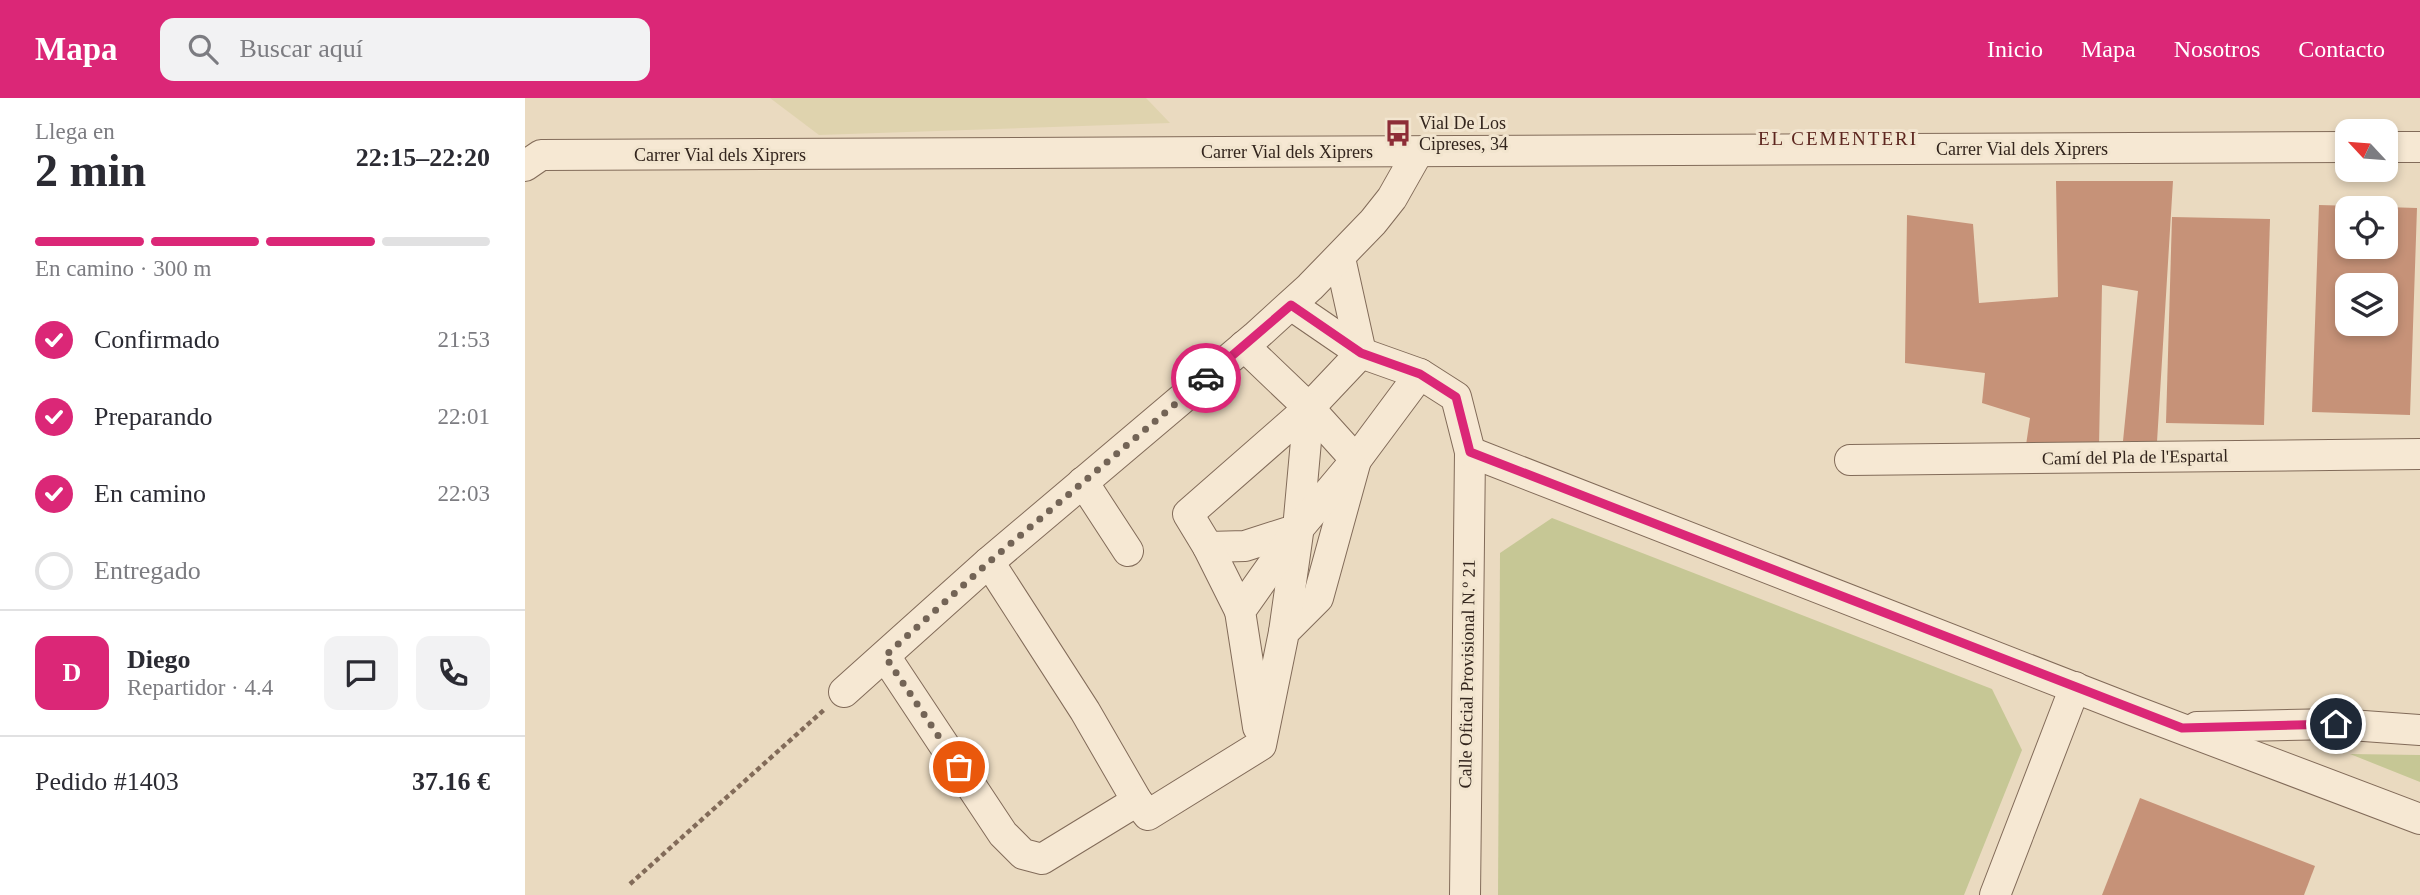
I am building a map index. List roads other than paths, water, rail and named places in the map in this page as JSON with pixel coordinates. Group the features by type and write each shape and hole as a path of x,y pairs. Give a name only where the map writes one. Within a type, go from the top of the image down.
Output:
{"street":[{"name":"Carrer Vial dels Xiprers","path":"525,166 541,155 2335,147"},
{"path":"2398,147 2420,147"},
{"path":"844,692 989,562 1291,305 1340,258 1392,198 1418,152"},
{"path":"1261,745 1240,611 1188,514 1309,408 1361,353 1340,258"},
{"name":"Calle Oficial Provisional N.º 21","path":"1291,305 1361,353 1420,374 1456,397 1470,452 1465,895"},
{"path":"1244,346 1309,408 1356,460"},
{"path":"1240,611 1298,529 1356,460 1420,374"},
{"path":"989,562 1072,690 1137,801 1148,814 1261,745 1284,632 1298,529 1309,408"},
{"path":"1470,452 2420,819"},
{"name":"Camí del Pla de l'Espartal","path":"1850,460 2420,454"},
{"path":"1284,632 1318,598 1356,460"},
{"path":"1083,482 1128,551"},
{"path":"1208,547 1245,546 1298,529"},
{"path":"1298,529 1318,598"},
{"path":"885,656 1003,834 1023,854 1042,859 1137,801"},
{"path":"1995,895 2075,687"},
{"path":"2182,728 2336,724 2420,730"}],"place":[{"name":"Vial De Los Cipreses, 34","path":"1398,133"}],"district":[{"name":"EL CEMENTERI","path":"1838,138"}]}
